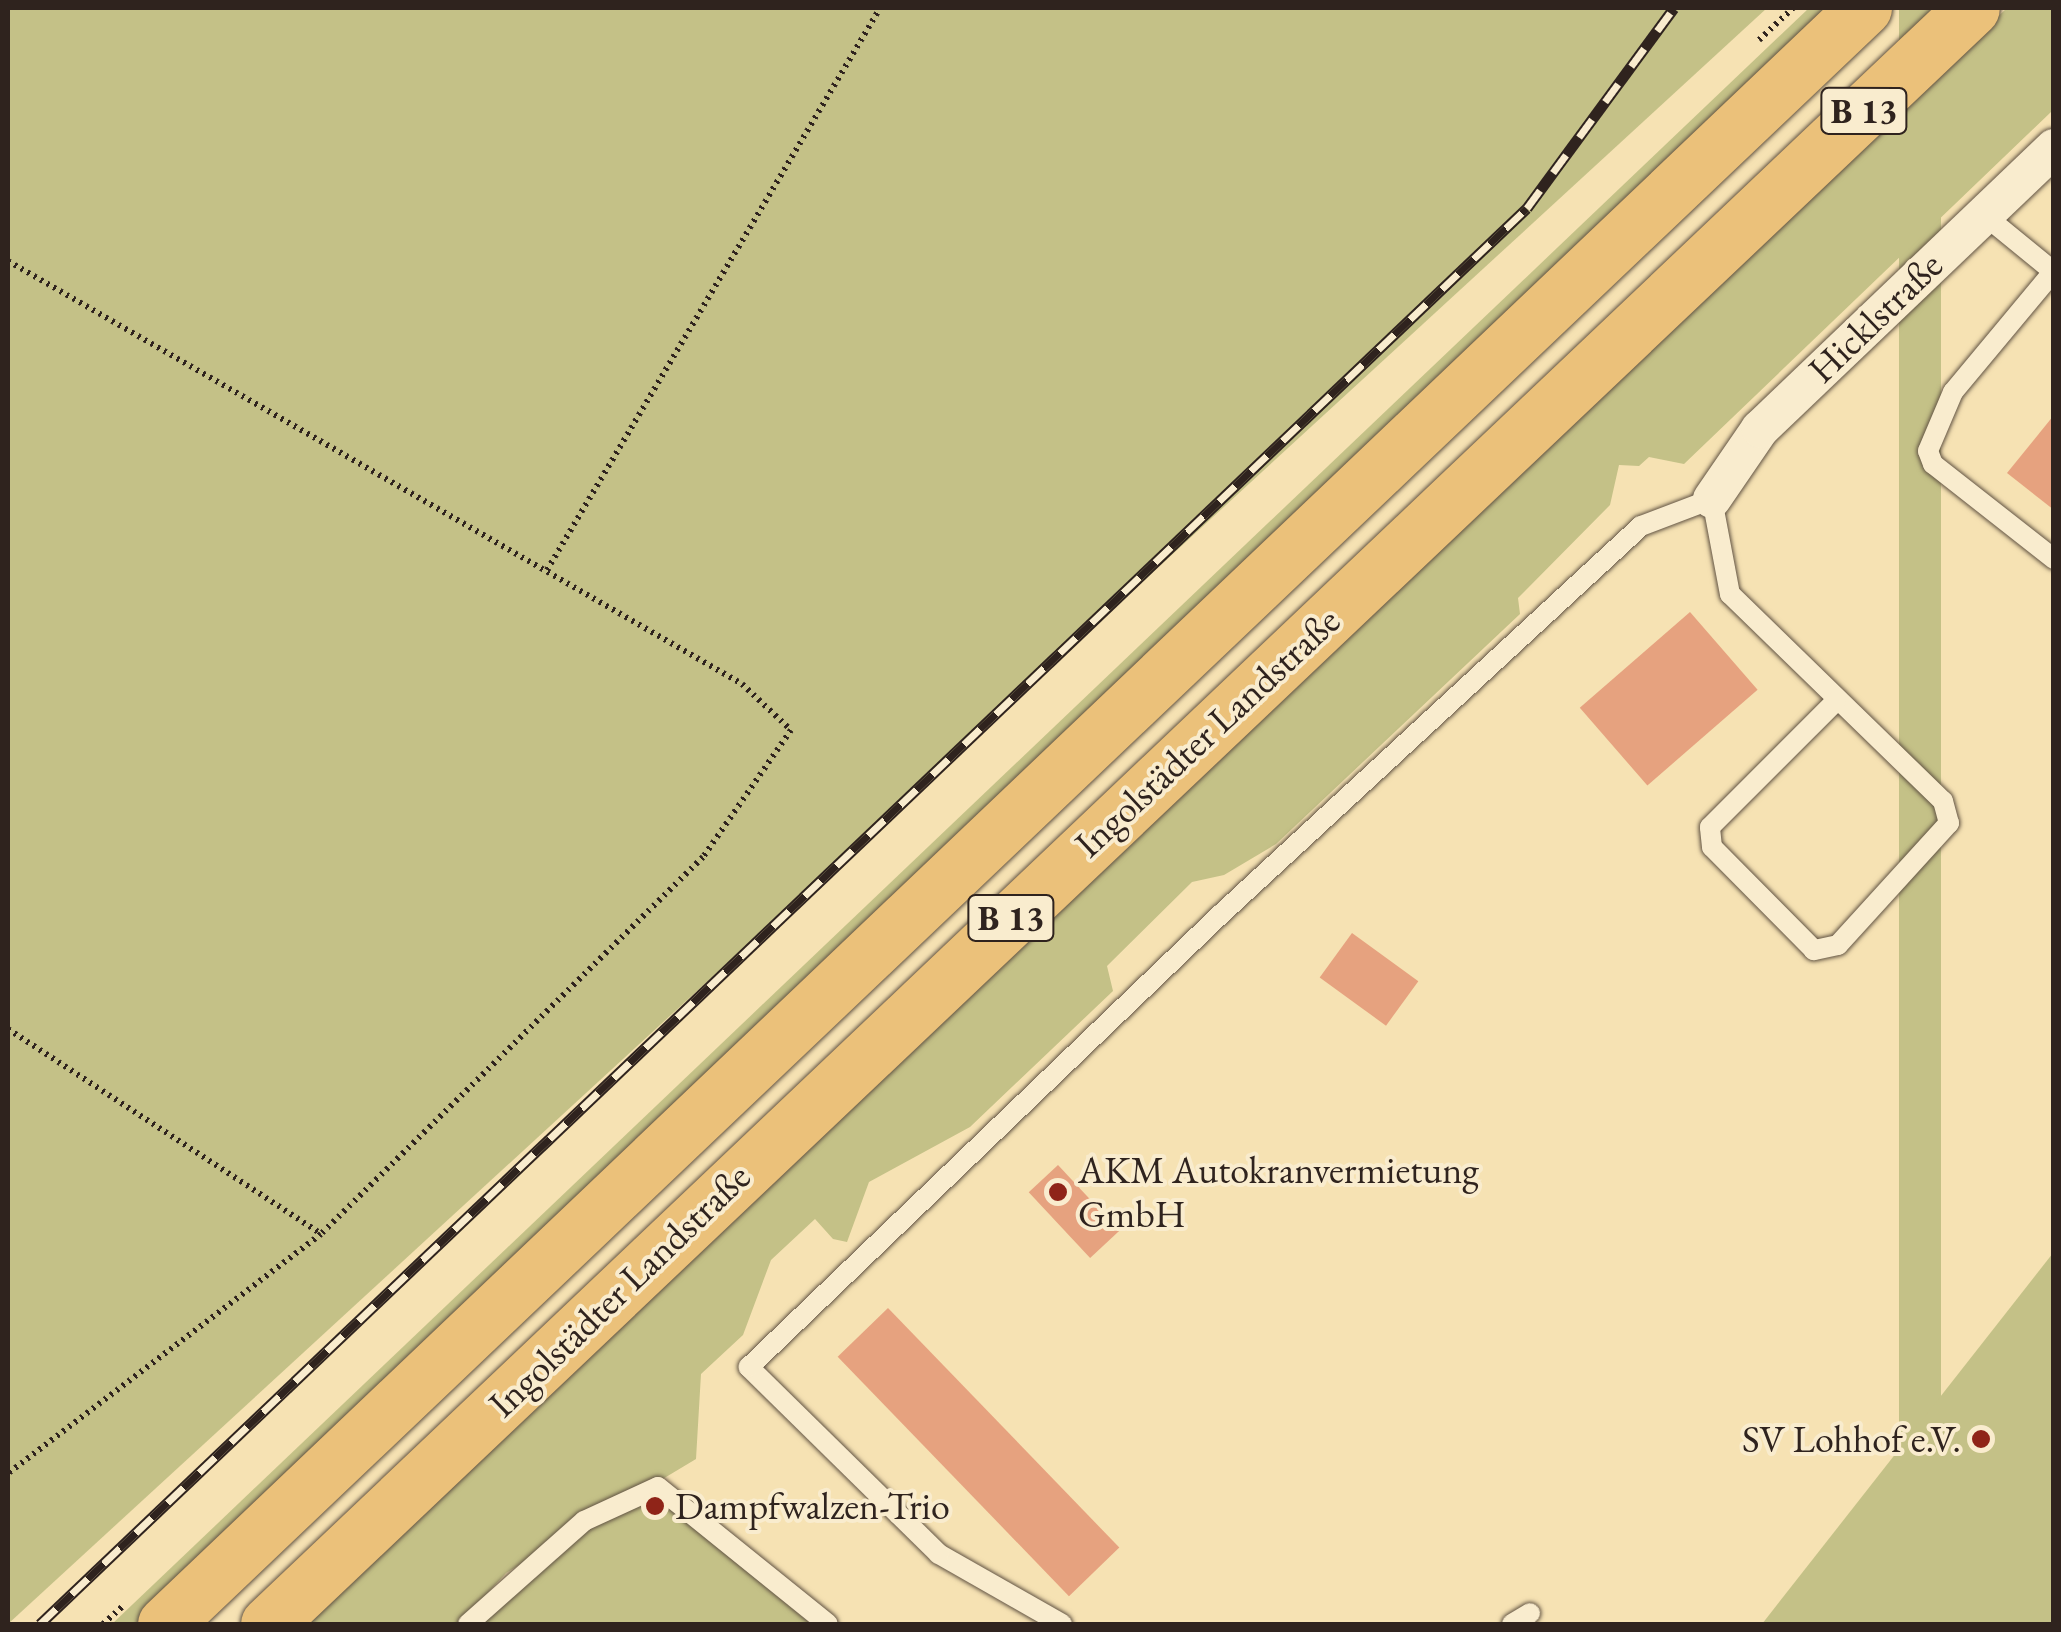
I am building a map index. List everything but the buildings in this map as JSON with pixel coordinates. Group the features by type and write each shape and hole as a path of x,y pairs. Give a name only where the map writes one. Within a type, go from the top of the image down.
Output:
{"main road":[{"name":"Ingolstädter Landstraße","path":"165,1624 1864,8"},
{"name":"Ingolstädter Landstraße","path":"268,1624 1972,8"}],"street":[{"name":"Hicklstraße","path":"1712,499 1760,429 2054,148"}],"lane":[{"path":"1983,214 2053,272 1954,392 1928,451 1934,464 2054,559"},
{"path":"1062,1624 939,1554 749,1367 1220,914 1642,526 1712,499 1730,594 1943,801 1949,823 1838,945 1814,950 1712,847 1710,827 1836,701"},
{"path":"468,1624 584,1521 658,1487 828,1624"}],"path":[{"path":"547,570 880,8"},
{"path":"8,261 742,684 792,730 703,857 321,1234 8,1473"},
{"path":"8,1029 321,1234"}],"shaded area":[{"path":"8,8 1767,8 8,1624"},
{"path":"1809,8 1836,8 135,1624 112,1624"},
{"path":"1899,8 1941,8 1941,1624 1899,1624"},
{"path":"2007,8 2053,8 2051,112 1684,464 1649,457 1639,466 1619,465 1610,505 1518,598 1520,614 1276,844 1224,875 1192,882 1107,966 1113,991 970,1127 869,1182 847,1242 833,1239 815,1219 771,1260 743,1335 701,1374 696,1459 506,1573 459,1624 306,1624"},
{"name":"SV Lohhof e.V.","path":"2053,1253 2053,1624 1762,1624"},
{"path":"654,1495 811,1624 483,1624 587,1527"}],"railway":[{"path":"40,1624 1527,208 1674,8"}],"place":[{"name":"AKM Autokranvermietung GmbH","path":"1058,1192"},
{"name":"SV Lohhof e.V.","path":"1981,1439"},
{"name":"Dampfwalzen-Trio","path":"655,1506"}]}
